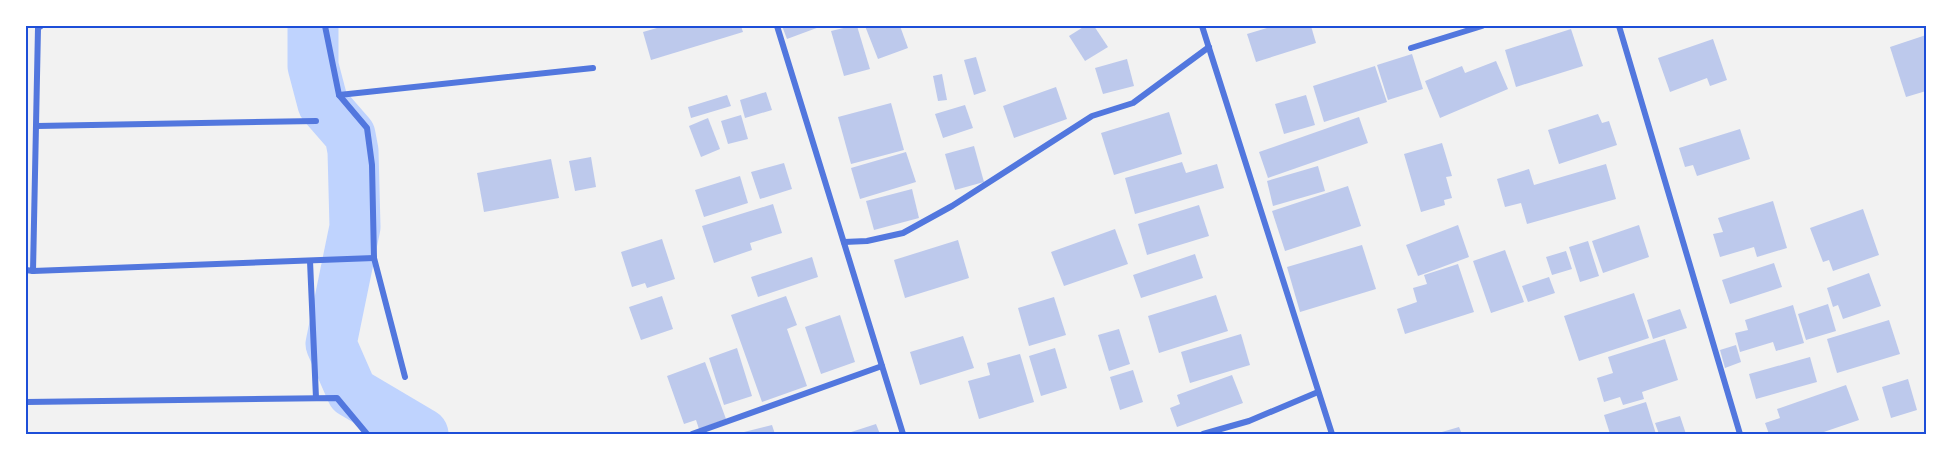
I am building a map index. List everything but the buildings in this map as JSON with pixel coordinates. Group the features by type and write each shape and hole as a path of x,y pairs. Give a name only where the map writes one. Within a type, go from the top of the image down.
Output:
{"street":[{"path":"33,271 38,28 41,26"},
{"path":"325,26 339,95 367,128 372,165 374,258 405,377"},
{"path":"777,26 903,435"},
{"path":"1202,26 1332,435"},
{"path":"1411,48 1482,26"},
{"path":"1619,26 1740,435"},
{"path":"844,242 867,241 903,233 952,206 1092,116 1133,103 1209,47"},
{"path":"339,95 593,68"},
{"path":"37,126 316,121"},
{"path":"26,270 374,258"},
{"path":"310,261 316,398"},
{"path":"692,435 882,366"},
{"path":"1203,435 1250,421 1318,392"},
{"path":"26,402 337,398 367,435"}],"waterway":[{"path":"313,26 313,66 323,104 350,135 353,151 355,227 331,344 352,392 423,434"}]}
